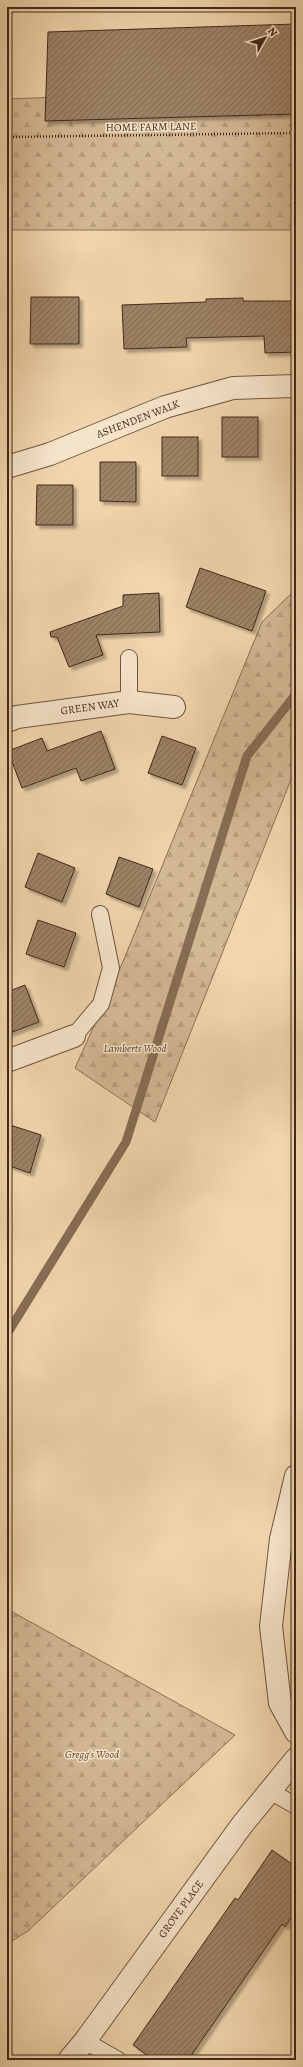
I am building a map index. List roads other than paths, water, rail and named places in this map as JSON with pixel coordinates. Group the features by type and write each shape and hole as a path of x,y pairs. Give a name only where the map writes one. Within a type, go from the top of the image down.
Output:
{"street":[{"name":"ASHENDEN WALK","path":"7,467 50,454 165,407 234,388 296,386"},
{"name":"GREEN WAY","path":"7,721 17,717 129,702 174,707"},
{"path":"7,1061 74,1036"},
{"path":"296,1476 281,1539 271,1626 280,1703 296,1732"},
{"name":"GROVE PLACE","path":"69,2060 242,1825 296,1759"}],"lane":[{"path":"129,658 129,702"},
{"path":"74,1036 101,1004 111,968 100,914"},
{"path":"270,1791 296,1806"},
{"path":"85,2040 118,2060"}],"waterway":[{"path":"7,1334 126,1142 247,756 296,694"}],"park label":[{"name":"Lamberts Wood","path":"135,1048"},
{"name":"Gregg's Wood","path":"92,1754"}]}
